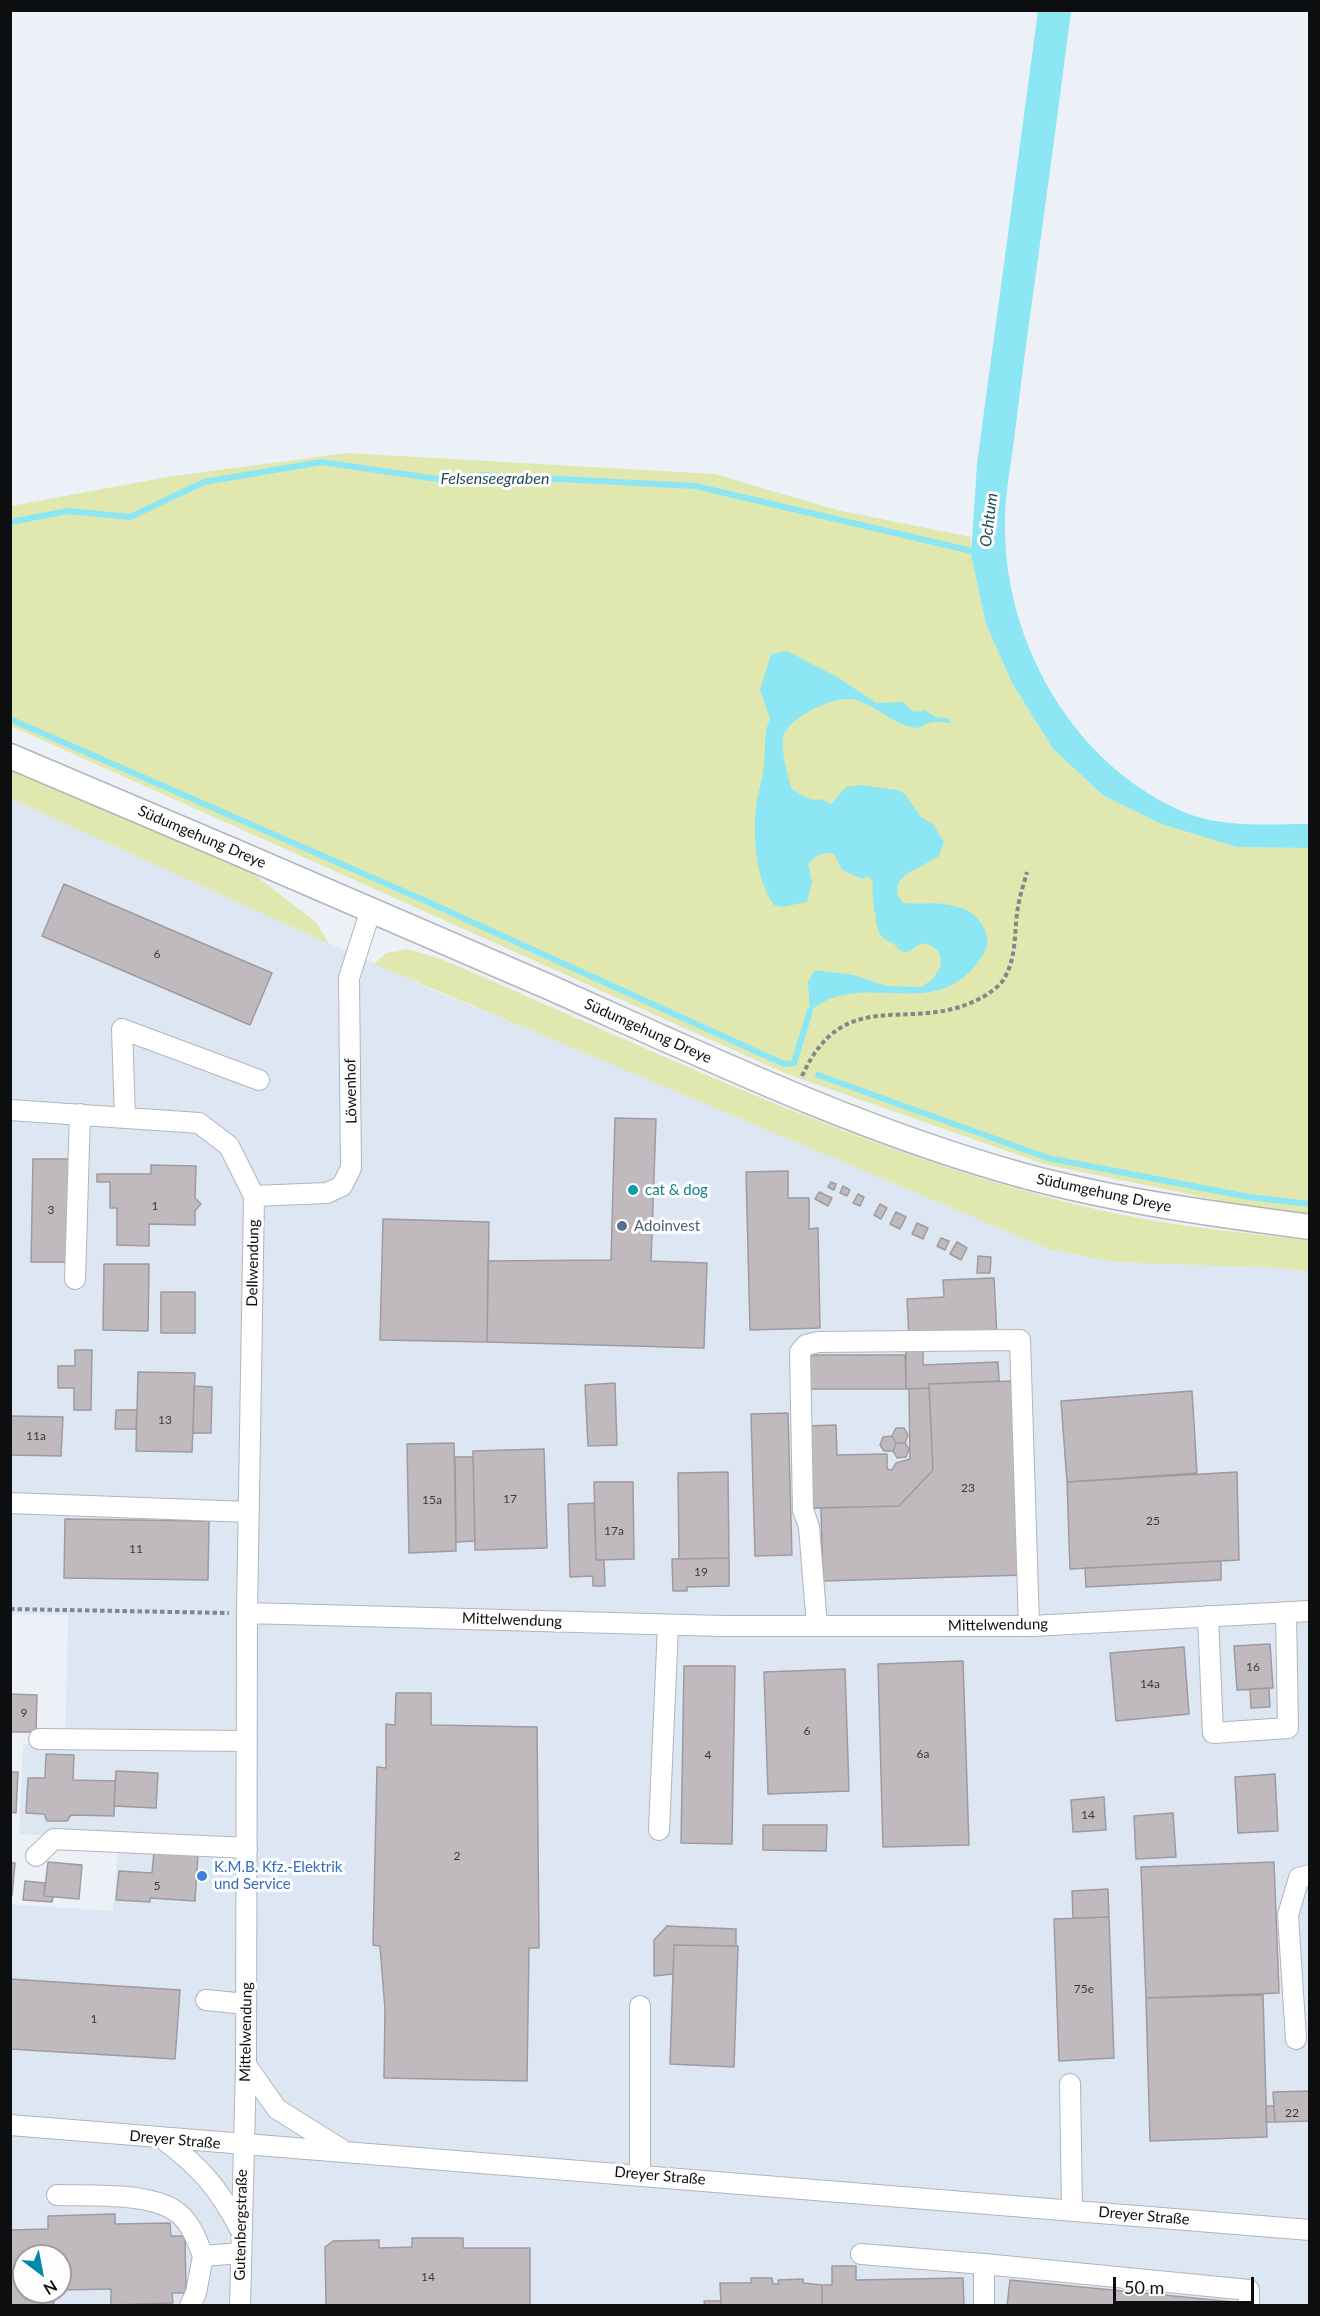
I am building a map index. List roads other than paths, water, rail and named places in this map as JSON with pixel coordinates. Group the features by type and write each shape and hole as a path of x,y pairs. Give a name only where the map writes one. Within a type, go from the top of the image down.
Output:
{"main road":[{"name":"Südumgehung Dreye","path":"10,756 371,909 793,1095 912,1142 1023,1176 1183,1210 1310,1227"}],"street":[{"name":"Löwenhof","path":"254,1196 327,1193 342,1186 351,1168 348,978 371,909"},
{"path":"124,1118 122,1029 259,1080"},
{"name":"Dellwendung","path":"10,1110 199,1123 229,1146 254,1196 247,1613"},
{"path":"75,1279 80,1114"},
{"path":"817,1626 809,1527 803,1510 800,1352 806,1345 818,1342 1020,1340 1029,1626"},
{"path":"10,1503 249,1512"},
{"name":"Mittelwendung","path":"242,2145 246,2065 247,1613 669,1625 1029,1626 1310,1611"},
{"path":"1208,1616 1213,1732 1288,1728 1286,1612"},
{"path":"659,1830 669,1625"},
{"path":"39,1739 247,1741"},
{"path":"36,1856 54,1839 246,1848"},
{"path":"1296,2039 1288,1915 1299,1878 1310,1875"},
{"path":"206,2000 246,2004"},
{"path":"640,2006 640,2175"},
{"path":"246,2065 277,2109 343,2151"},
{"path":"1070,2084 1074,2169 1072,2210"},
{"name":"Dreyer Straße","path":"10,2125 1310,2230"},
{"path":"164,2139 207,2175 225,2199 241,2231"},
{"name":"Gutenbergstraße","path":"240,2306 242,2145"},
{"path":"57,2195 117,2197 163,2204 178,2213 195,2232 203,2256 190,2306"},
{"path":"203,2256 241,2253"},
{"path":"861,2254 1249,2290 1249,2306"},
{"path":"984,2264 984,2306"}],"water":[{"name":"Ochtum","path":"1038,11 1071,11 1006,497 1005,530 1009,574 1019,618 1034,660 1056,700 1082,736 1114,768 1149,794 1189,814 1233,823 1309,824 1309,848 1237,847 1161,824 1104,796 1053,749 1012,683 986,624 971,555 977,464"},
{"path":"787,651 837,677 876,703 902,702 914,712 925,710 935,717 950,719 951,723 934,722 919,728 910,727 856,700 838,700 816,708 796,720 784,734 783,739 784,760 791,788 802,795 813,800 822,799 831,804 846,787 861,785 897,790 905,794 921,817 933,824 944,842 939,856 905,875 898,883 897,894 903,903 938,903 961,908 979,921 987,937 986,948 978,962 960,980 940,990 919,993 852,993 830,999 810,1011 808,982 815,970 854,975 887,986 921,987 933,979 941,966 940,954 934,947 923,943 903,952 885,940 878,930 873,883 868,876 862,879 842,870 834,854 820,855 808,864 812,882 807,902 782,907 774,905 768,894 759,870 755,831 766,730 770,719 760,690 771,654"}],"waterway":[{"name":"Felsenseegraben","path":"10,522 68,511 130,517 204,482 322,462 451,481 481,475 695,486 976,552"},
{"path":"10,719 428,902 784,1064 794,1063 810,1011"},
{"path":"818,1075 1048,1158 1249,1197 1310,1204"}],"place":[{"name":"cat & dog","path":"633,1190"},
{"name":"Adoinvest","path":"622,1226"},
{"name":"K.M.B. Kfz.-Elektrik und Service","path":"202,1876"}]}
